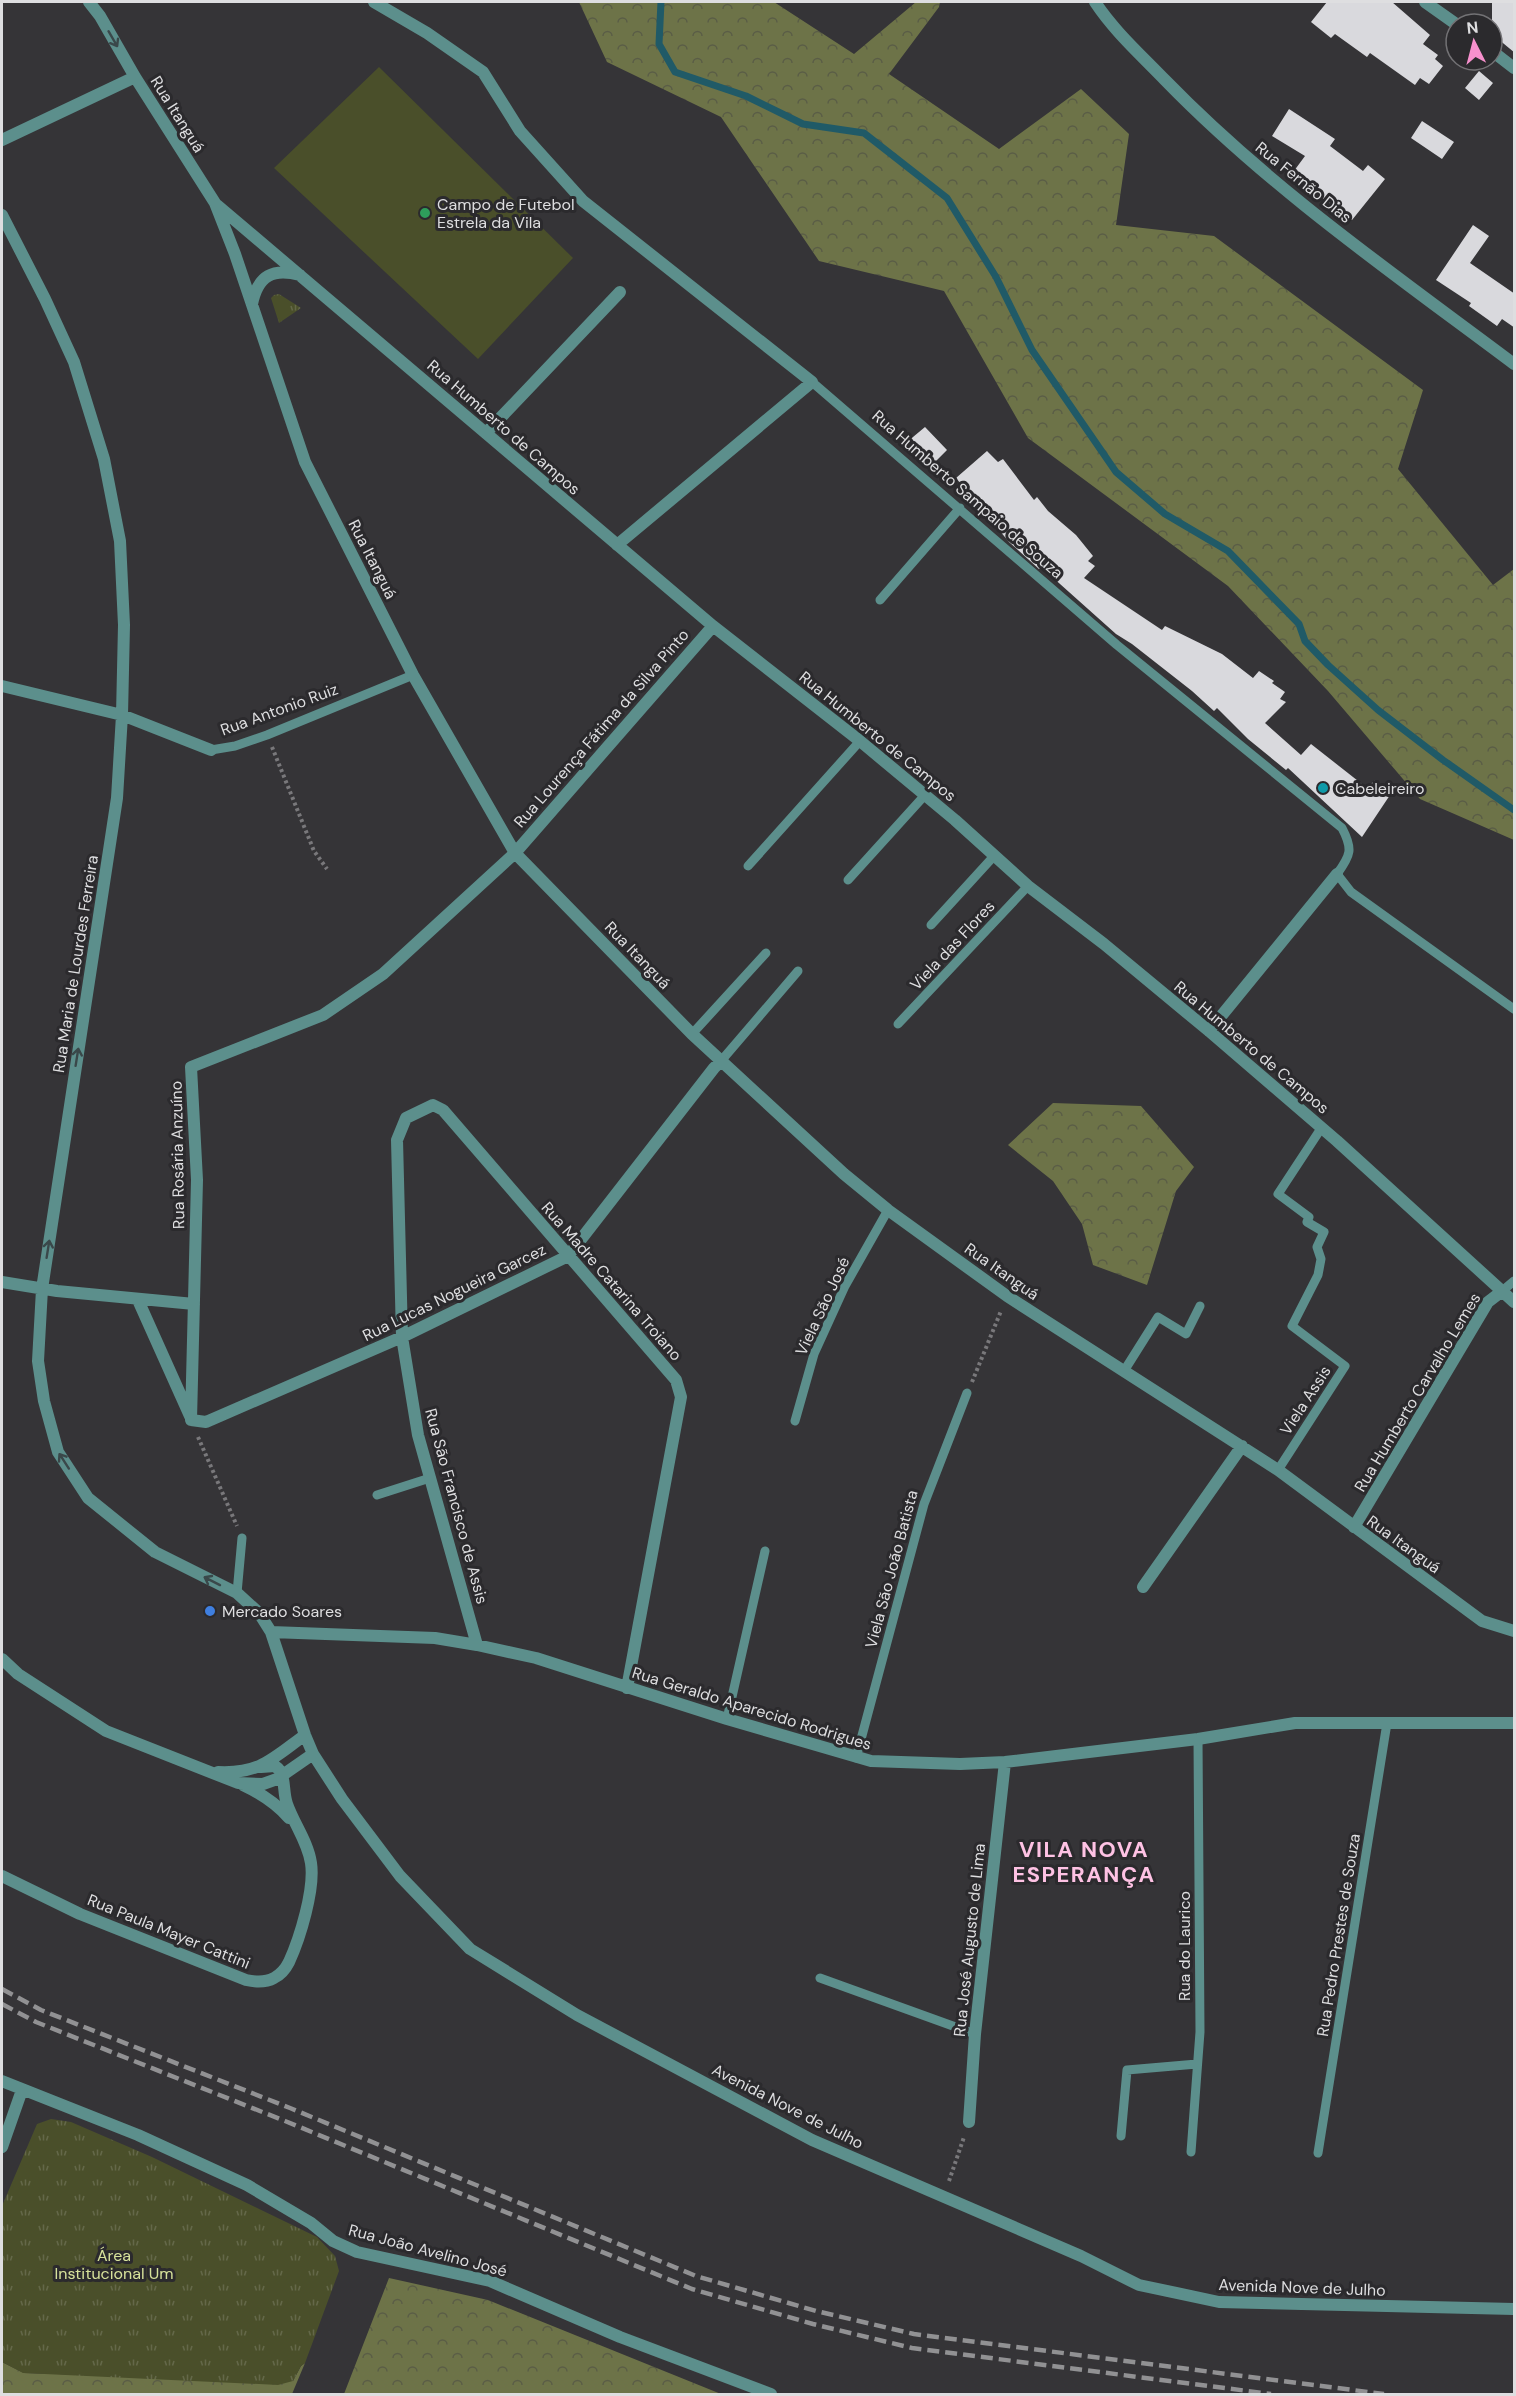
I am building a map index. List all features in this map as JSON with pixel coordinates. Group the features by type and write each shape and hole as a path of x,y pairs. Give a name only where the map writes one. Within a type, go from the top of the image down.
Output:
{"street":[{"name":"Rua Itanguá","path":"89,2 100,16 135,77 215,203 305,462 413,675 515,853 692,1034 844,1174 888,1210 1007,1296 1278,1470 1482,1621 1515,1632"},
{"name":"Rua Humberto Sampaio de Souza","path":"374,2 427,33 483,72 520,131 583,201 812,382"},
{"name":"Rua Fernão Dias","path":"1095,2 1107,19 1190,106 1285,191 1515,364"},
{"path":"1425,2 1444,15"},
{"path":"2,140 135,77"},
{"name":"Rua Humberto de Campos","path":"215,203 713,626 860,741 1028,886 1104,944 1209,1031 1322,1127 1515,1302"},
{"name":"Rua Maria de Lourdes Ferreira","path":"2,215 74,362 104,459 120,541 124,625 117,798 42,1289 38,1361 44,1401 58,1452 88,1498 155,1552 237,1593 259,1613 271,1632"},
{"path":"252,305 257,285 273,273 286,272 303,276"},
{"path":"486,433 620,292"},
{"path":"617,545 812,382"},
{"name":"Rua Lourença Fátima da Silva Pinto","path":"515,853 713,626"},
{"name":"Rua Antonio Ruiz","path":"2,686 122,715 211,750"},
{"name":"Rua Rosária Anzuíno","path":"191,1420 196,1180 191,1066 323,1015 383,974 515,853"},
{"path":"1209,1031 1337,874"},
{"name":"Rua Lucas Nogueira Garcez","path":"191,1420 206,1422 402,1337 568,1256 721,1061"},
{"name":"Rua Madre Catarina Troiano","path":"433,1105 443,1110 676,1380 681,1397 627,1688"},
{"name":"Rua São Francisco de Assis","path":"433,1105 406,1118 397,1140 402,1337 418,1435 477,1645"},
{"path":"2,1282 42,1289 194,1304"},
{"name":"Rua Humberto Carvalho Lemes","path":"1354,1527 1488,1302 1502,1292"},
{"path":"138,1300 191,1420"},
{"path":"1143,1587 1242,1446"},
{"name":"Rua Geraldo Aparecido Rodrigues","path":"271,1632 435,1638 477,1645 536,1658 856,1758 882,1762 960,1764 1005,1762 1198,1739 1295,1723 1515,1723"},
{"name":"Avenida Nove de Julho","path":"271,1632 313,1754 342,1799 400,1876 470,1948 577,2015 812,2140 1081,2256 1139,2285 1219,2302 1515,2309"},
{"path":"2,1659 18,1674 106,1731 238,1783 263,1784 284,1775 313,1754"},
{"path":"261,1767 305,1735"},
{"name":"Rua José Augusto de Lima","path":"969,2122 975,2034 1005,1762"},
{"path":"208,1772 232,1773 275,1766 284,1775"},
{"name":"Rua Paula Mayer Cattini","path":"2,1876 80,1914 246,1980 260,1982 272,1980 289,1964 311,1883 311,1863 305,1841 296,1826 284,1794 284,1775"},
{"name":"Rua Paula Mayer Cattini","path":"238,1783 272,1801 296,1826"},
{"name":"Rua João Avelino José","path":"2,2081 138,2135 247,2185 310,2223 333,2241 357,2252 490,2281 620,2337 771,2394"},
{"path":"2,2147 21,2090"}],"lane":[{"name":"Rua Humberto Sampaio de Souza","path":"812,382 1117,645 1342,828 1350,846 1350,854 1337,874"},
{"path":"880,600 960,508"},
{"name":"Rua Antonio Ruiz","path":"211,750 235,746 267,735 413,675"},
{"path":"748,866 860,741"},
{"path":"848,880 925,795"},
{"path":"931,925 994,856"},
{"path":"1337,874 1350,892 1515,1009"},
{"name":"Viela das Flores","path":"898,1024 1028,886"},
{"path":"692,1034 766,953"},
{"path":"721,1061 798,971"},
{"name":"Viela Assis","path":"1278,1470 1345,1366 1292,1326 1318,1275 1321,1259 1317,1247 1324,1232 1307,1222 1309,1217 1278,1194 1322,1127"},
{"name":"Viela São José","path":"795,1420 814,1354 845,1286 888,1210"},
{"name":"Rua Humberto Carvalho Lemes","path":"1502,1292 1515,1281"},
{"path":"1124,1371 1158,1317 1186,1334 1200,1306"},
{"name":"Viela São João Batista","path":"856,1758 924,1504 967,1393"},
{"path":"378,1495 430,1478"},
{"path":"237,1593 242,1538"},
{"path":"727,1719 765,1551"},
{"name":"Rua Pedro Prestes de Souza","path":"1318,2152 1387,1723"},
{"name":"Rua do Laurico","path":"1191,2152 1200,2032 1198,1739"},
{"path":"820,1978 975,2034"},
{"path":"1121,2136 1127,2070 1197,2064"}],"path":[{"path":"267,735 314,851 327,869"},
{"path":"967,1393 1007,1296"},
{"path":"191,1420 242,1538"},
{"path":"955,2162 969,2122"}],"green space":[{"path":"579,2 774,2 854,54 916,2 940,2 939,7 889,74 999,149 1081,89 1129,134 1116,225 1214,236 1423,390 1398,469 1493,585 1514,569 1514,840 1420,799 1328,691 1228,586 1028,438 944,291 819,261 721,117 607,62"},
{"name":"Campo de Futebol Estrela da Vila","path":"379,67 573,258 478,359 274,168"},
{"path":"279,294 301,308 279,323 271,298"},
{"path":"1053,1103 1141,1106 1194,1167 1176,1191 1147,1285 1093,1265 1082,1224 1053,1181 1008,1145"},
{"name":"Área Institucional Um","path":"51,2119 71,2122 152,2157 317,2237 335,2256 339,2271 305,2363 293,2381 278,2385 23,2373 2,2362 2,2206 37,2124"},
{"path":"389,2278 488,2300 721,2394 344,2394"},
{"path":"2,2362 24,2373 293,2381 305,2363 292,2394 2,2394"}],"building":[{"path":"1327,2 1392,2 1430,35 1423,44 1438,55 1435,59 1443,66 1429,84 1420,78 1415,85 1370,53 1367,57 1335,34 1331,38 1311,22"},
{"path":"1492,2 1515,2 1515,53 1504,44 1504,12 1492,12"},
{"path":"1478,72 1493,83 1479,100 1465,88"},
{"path":"1289,109 1335,139 1330,146 1363,171 1368,165 1385,179 1352,220 1291,175 1305,156 1272,136"},
{"path":"1422,121 1454,142 1442,159 1411,138"},
{"path":"1473,225 1489,236 1470,263 1515,294 1515,328 1502,319 1497,326 1469,306 1471,303 1436,280"},
{"path":"925,427 947,450 935,462 925,452 920,456 907,442"},
{"path":"987,451 998,462 1003,459 1034,500 1037,497 1048,511 1076,535 1093,556 1088,561 1095,566 1084,578 1162,630 1165,626 1222,654 1253,678 1259,671 1274,681 1272,683 1285,692 1280,699 1286,702 1265,723 1301,755 1311,744 1367,788 1375,780 1390,795 1362,837 1288,768 1286,770 1248,739 1217,708 1214,711 1192,691 1116,634 1041,567 1039,569 1009,542 956,478"}],"waterway":[{"path":"661,2 659,44 675,72 746,96 803,124 864,133 947,198 996,277 1032,350 1116,472 1165,514 1228,551 1299,624 1305,641 1328,665 1378,710 1514,810"}],"railway":[{"path":"2,1989 41,2010 290,2108 696,2276 816,2311 914,2334 1384,2394"},
{"path":"2,2004 36,2022 285,2121 692,2289 813,2324 912,2348 1271,2394"}],"place":[{"name":"Campo de Futebol Estrela da Vila","path":"425,213"},
{"name":"Cabeleireiro","path":"1323,788"},
{"name":"Mercado Soares","path":"210,1611"}],"district":[{"name":"VILA NOVA ESPERANÇA","path":"1084,1862"}]}
